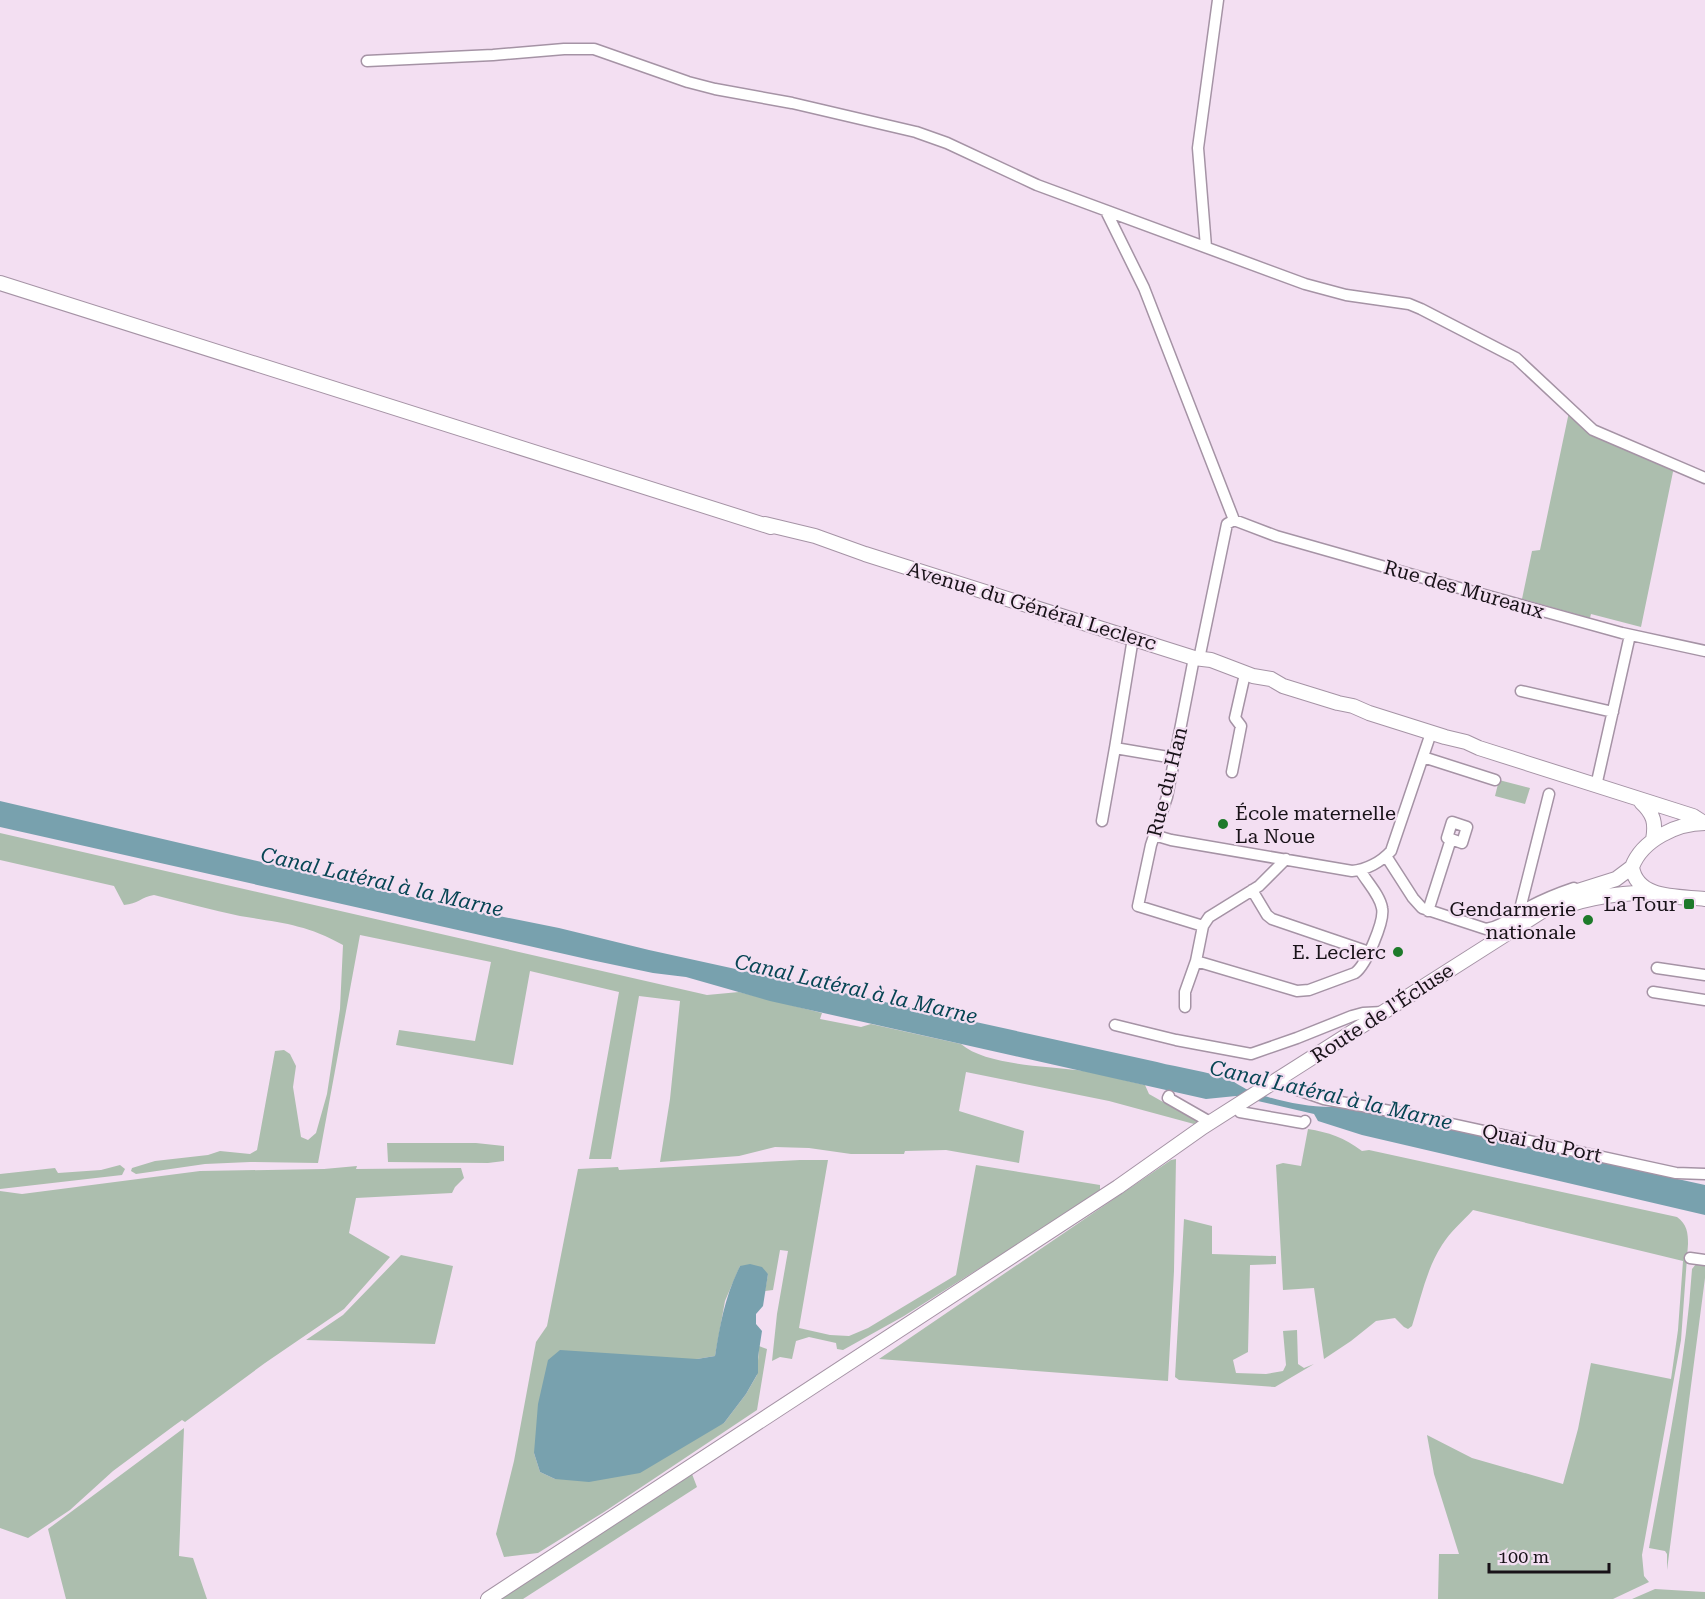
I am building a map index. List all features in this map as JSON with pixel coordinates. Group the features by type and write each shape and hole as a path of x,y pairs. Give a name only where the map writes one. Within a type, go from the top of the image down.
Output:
{"main road":[{"name":"Avenue du Général Leclerc","path":"0,283 729,513 815,536 865,554 1222,664 1244,673 1270,679 1283,686 1353,706 1445,738 1466,742 1640,801 1693,816 1704,823"},
{"path":"1640,801 1655,822 1653,840"},
{"path":"1653,840 1676,829 1704,823"},
{"name":"Route de l'Écluse","path":"488,1599 1118,1187 1210,1122 1384,1012 1524,916 1589,887 1616,879 1632,867 1639,853 1653,840"},
{"path":"1632,867 1636,881 1650,892"},
{"path":"1616,879 1616,894"},
{"name":"Route de l'Écluse","path":"1524,916 1589,898 1616,894 1650,892 1705,900"}],"street":[{"path":"1206,247 1198,148 1218,0"},
{"path":"367,61 594,49 688,82 715,89 792,103 916,132 958,148 1037,185 1106,212 1333,292 1409,304 1421,309 1516,358 1593,430 1705,478"},
{"path":"1106,212 1144,288 1230,522"},
{"name":"Rue des Mureaux","path":"1230,522 1238,520 1276,536 1630,635 1705,651"},
{"name":"Rue du Han","path":"1203,926 1138,906 1154,835 1167,797 1174,758 1230,522"},
{"path":"1596,786 1630,635"},
{"path":"1102,821 1133,638"},
{"path":"1232,772 1241,726 1235,718 1244,673"},
{"path":"1521,691 1613,712"},
{"path":"1154,835 1352,871 1360,870 1386,856 1392,848 1431,733"},
{"path":"1115,748 1174,758"},
{"path":"1423,757 1495,780"},
{"path":"1386,856 1418,904 1428,911 1474,927 1491,928 1524,916 1549,794"},
{"path":"1428,911 1451,839"},
{"path":"1185,1007 1185,992 1196,961 1203,926 1209,917 1252,890 1286,859"},
{"path":"1196,961 1291,990 1303,991 1355,973 1361,968 1369,952 1377,932 1382,906 1360,870"},
{"path":"1252,890 1267,915 1272,919 1369,952"},
{"path":"1657,968 1705,975"},
{"path":"1653,992 1705,1000"},
{"path":"1115,1025 1176,1040 1251,1054 1352,1016 1384,1012"},
{"name":"Quai du Port","path":"1275,1082 1324,1099 1401,1113 1676,1173 1705,1174"},
{"path":"1169,1096 1168,1098 1182,1107 1210,1122"},
{"path":"1235,1106 1240,1112 1303,1123 1305,1121"},
{"path":"1690,1258 1705,1260"}],"green space":[{"path":"1569,412 1598,438 1674,467 1641,627 1591,614 1590,618 1522,599 1532,551 1540,550"},
{"path":"1499,780 1530,788 1525,804 1495,796"},
{"path":"0,833 707,995 739,992 822,1013 820,1019 861,1027 871,1024 961,1044 972,1051 1000,1060 1077,1070 1145,1085 1149,1094 1200,1120 1194,1124 1109,1101 966,1072 959,1111 1024,1131 1019,1163 946,1150 905,1151 904,1154 851,1154 809,1148 775,1147 739,1156 660,1162 670,1099 680,1001 639,996 611,1159 589,1159 619,992 530,971 513,1065 396,1045 399,1030 475,1041 491,962 360,935 318,1163 205,1164 136,1174 131,1171 132,1168 155,1161 208,1155 220,1151 250,1154 257,1150 275,1051 284,1050 290,1054 296,1066 293,1087 301,1137 308,1140 316,1133 327,1094 340,1009 343,945 293,925 240,916 154,895 124,905 114,886 0,860"},
{"path":"1308,1129 1336,1136 1362,1151 1369,1150 1677,1217 1683,1223 1687,1232 1688,1244 1681,1340 1642,1555 1644,1576 1649,1582 1613,1599 1438,1599 1439,1554 1459,1554 1434,1474 1427,1435 1472,1458 1563,1484 1578,1429 1591,1363 1671,1379 1678,1330 1683,1261 1473,1210 1449,1236 1436,1255 1424,1284 1412,1326 1408,1329 1395,1318 1376,1321 1324,1359 1314,1288 1283,1290 1276,1165 1283,1163 1301,1166"},
{"path":"387,1143 476,1143 504,1146 504,1161 488,1163 388,1162"},
{"path":"1176,1159 1174,1271 1168,1381 879,1359 1171,1160"},
{"path":"828,1160 799,1328 830,1335 849,1336 868,1328 956,1275 976,1165 1100,1185 1100,1192 904,1316 843,1350 837,1349 836,1343 809,1337 796,1341 792,1359 780,1357 772,1361 777,1314 788,1251 780,1250 773,1290 765,1291 768,1274 740,1266 725,1301 715,1356 697,1359 534,1453 540,1472 555,1479 724,1423 757,1375 759,1346 767,1349 757,1410 538,1553 504,1557 496,1534 514,1461 536,1342 547,1326 578,1169 618,1167 619,1170"},
{"path":"120,1165 125,1169 122,1175 0,1189 0,1174 55,1168 58,1173 101,1170"},
{"path":"357,1166 356,1169 461,1168 464,1178 452,1193 356,1198 349,1233 390,1257 344,1309 185,1422 182,1420 175,1425 113,1471 70,1510 28,1538 0,1528 0,1191 22,1194 200,1171 324,1169"},
{"path":"1184,1219 1212,1226 1212,1254 1276,1256 1276,1264 1250,1265 1248,1352 1233,1360 1236,1373 1266,1374 1283,1371 1286,1365 1283,1331 1297,1330 1298,1364 1304,1368 1314,1364 1275,1387 1179,1380 1175,1377"},
{"path":"401,1255 453,1266 435,1344 306,1340 343,1315"},
{"path":"1696,1264 1705,1265 1705,1278 1667,1570 1665,1551 1649,1548 1680,1374 1692,1269"},
{"path":"184,1428 179,1556 193,1558 207,1599 66,1599 48,1529"},
{"path":"692,1474 697,1487 523,1599 499,1599"},
{"path":"1655,1589 1705,1592 1705,1599 1632,1599"}],"water":[{"path":"0,801 459,908 559,928 649,950 1203,1072 1282,1101 1309,1106 1346,1106 1705,1185 1705,1215 1362,1135 1318,1121 1314,1114 1236,1096 1206,1099 770,1001 686,977 653,973 591,960 0,827"},
{"path":"750,1264 762,1267 768,1274 763,1306 756,1314 756,1324 762,1331 758,1373 746,1394 724,1423 640,1473 589,1482 555,1479 540,1472 534,1453 538,1404 548,1360 560,1350 697,1359 715,1356 730,1288 740,1266"}],"place":[{"name":"École maternelle La Noue","path":"1223,824"},
{"name":"La Tour","path":"1689,904"},
{"name":"Gendarmerie nationale","path":"1588,920"},
{"name":"E. Leclerc","path":"1398,952"}],"water label":[{"name":"Canal Latéral à la Marne","path":"382,882"},
{"name":"Canal Latéral à la Marne","path":"856,989"},
{"name":"Canal Latéral à la Marne","path":"1331,1095"}]}
